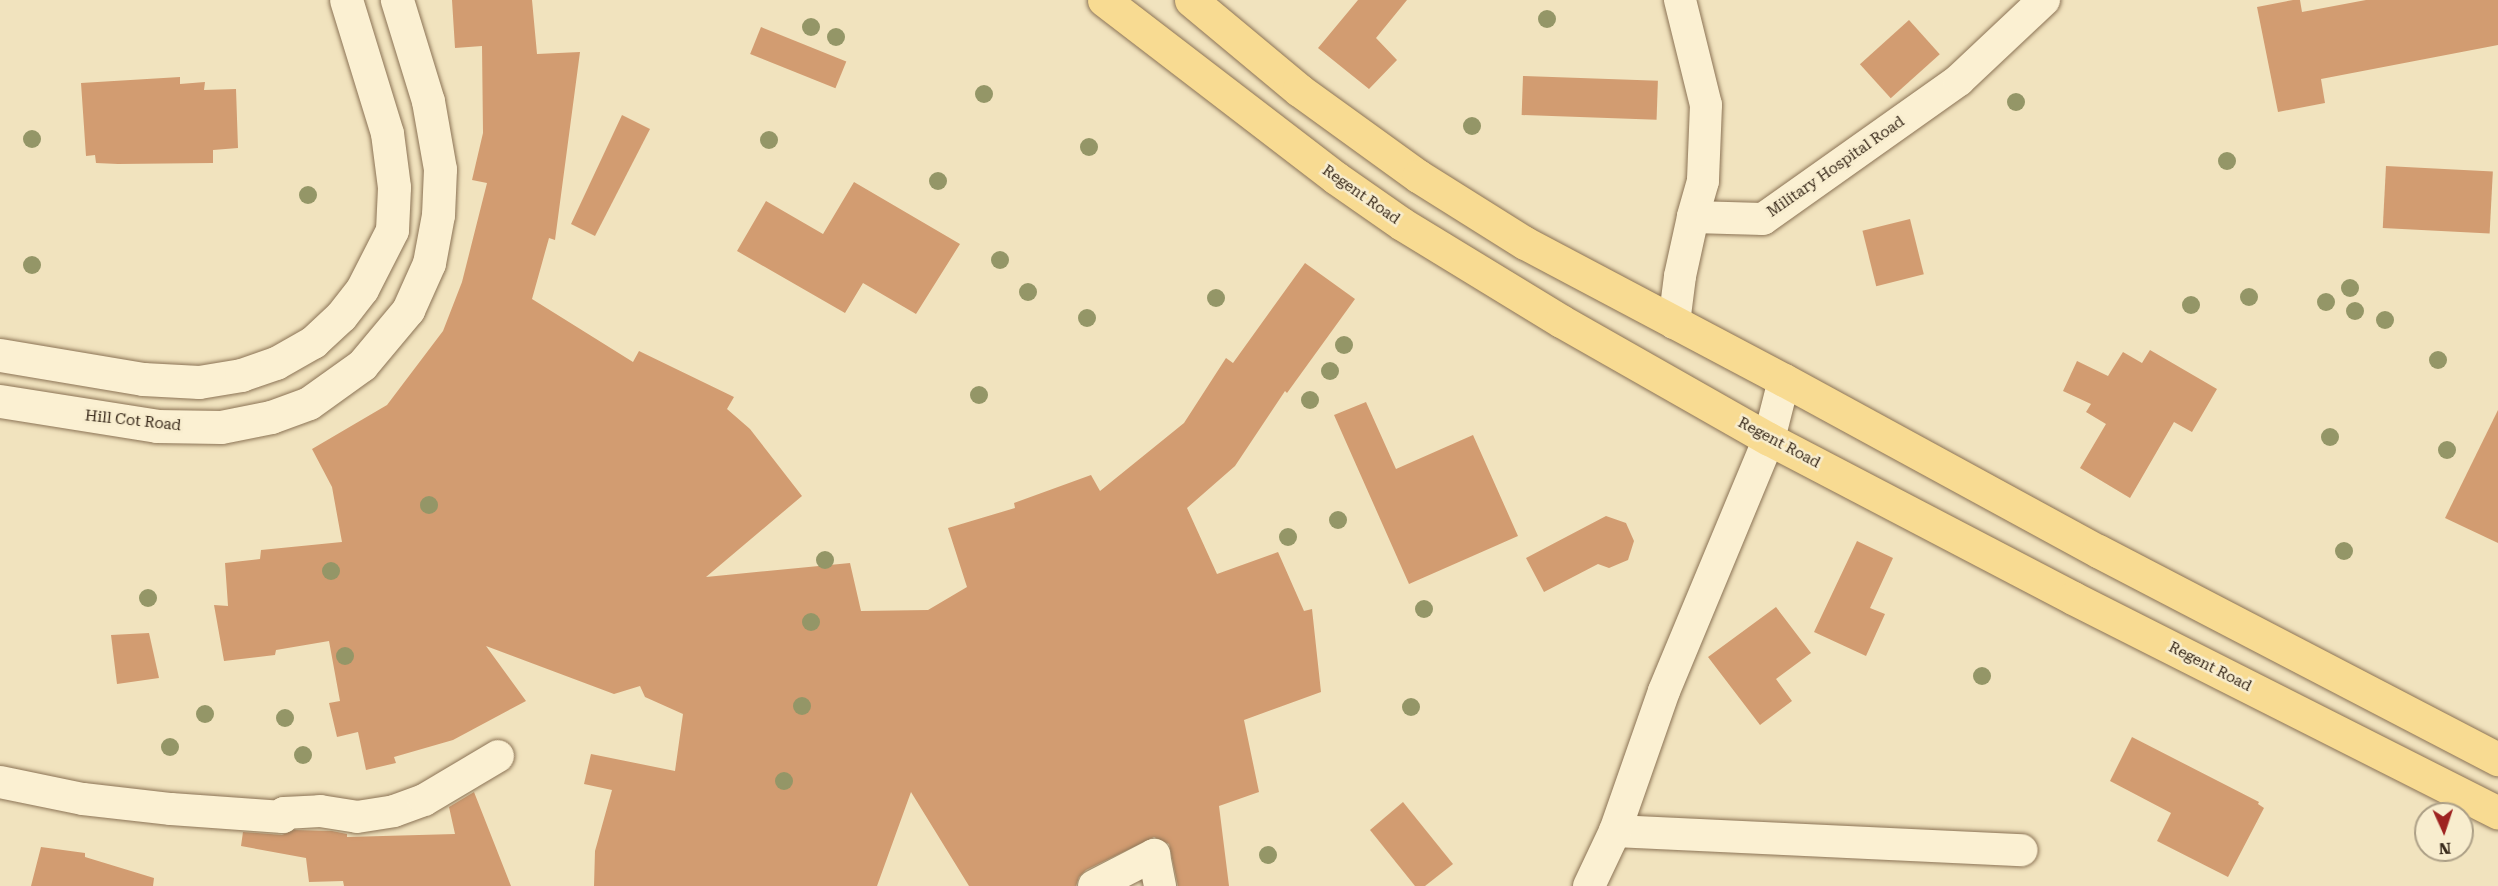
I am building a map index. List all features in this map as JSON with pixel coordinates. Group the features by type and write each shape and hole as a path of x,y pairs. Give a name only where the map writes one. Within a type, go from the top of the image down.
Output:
{"main road":[{"path":"0,355 143,379 199,382 241,375 276,363 313,342 340,316 362,289 392,230 394,187 387,133 346,0"},
{"name":"Hill Cot Road","path":"0,401 157,426 221,427 271,417 309,403 363,365 408,310 429,263 438,215 440,169 428,101 397,0"},
{"name":"Regent Road","path":"1104,0 1258,120 1402,224 1561,321 1769,439 2073,598 2498,813"},
{"path":"1191,0 1299,90 1418,176 1525,243 1784,380 2097,551 2498,759"}],"street":[{"path":"1674,323 1680,276 1703,181 1706,105 1680,0"},
{"name":"Military Hospital Road","path":"1693,217 1763,219 1959,80 2044,0"},
{"path":"1589,886 1615,831 1664,691 1769,439 1784,380"},
{"path":"0,782 83,799 171,809 283,817 284,813 320,811 357,817 394,811 424,800 498,756"},
{"path":"1615,831 2022,850"},
{"path":"1094,886 1154,855 1160,886"}],"building":[{"path":"452,0 532,0 537,54 580,52 555,240 549,238 532,299 633,362 639,351 734,397 727,409 750,429 802,496 706,577 850,563 861,611 928,610 967,587 948,528 1015,508 1014,503 1091,475 1100,491 1184,423 1226,358 1233,363 1305,263 1355,299 1287,393 1285,391 1235,466 1187,508 1217,574 1278,552 1304,611 1312,609 1321,692 1244,720 1259,792 1219,806 1229,886 1178,886 1169,844 1154,837 1086,870 1079,877 1076,886 969,886 911,792 877,886 594,886 595,851 612,790 584,784 591,754 675,771 683,714 645,697 640,686 614,694 486,646 526,701 453,740 394,757 396,763 366,770 358,732 337,737 329,703 340,701 329,641 276,650 275,655 224,661 214,605 228,606 225,563 260,559 261,550 342,542 332,487 312,449 387,405 443,331 462,282 487,183 472,180 483,133 482,46 455,48"},
{"path":"1358,0 1407,0 1376,38 1397,60 1369,89 1318,48"},
{"path":"2300,0 2302,12 2366,0 2498,0 2498,45 2321,79 2325,103 2278,112 2257,7"},
{"path":"1909,20 1940,54 1891,98 1860,64"},
{"path":"761,27 846,61 835,88 750,54"},
{"path":"1523,76 1658,81 1657,120 1522,115"},
{"path":"180,77 180,84 205,82 204,90 236,89 238,148 213,150 213,163 96,163 95,155 86,156 81,83"},
{"path":"622,115 650,129 595,236 571,224"},
{"path":"2386,166 2493,172 2490,234 2383,228"},
{"path":"854,182 960,244 916,314 863,283 845,313 737,251 766,201 823,234"},
{"path":"1910,219 1924,274 1876,286 1862,231"},
{"path":"2150,350 2217,389 2192,432 2174,422 2130,498 2080,468 2106,424 2086,412 2091,404 2063,391 2077,361 2108,376 2123,352 2142,363"},
{"path":"1366,402 1396,469 1473,435 1518,536 1409,584 1334,415"},
{"path":"2498,410 2498,543 2445,518"},
{"path":"1606,516 1626,523 1634,541 1628,560 1609,568 1598,564 1544,592 1526,558"},
{"path":"1857,541 1893,558 1870,608 1885,614 1866,656 1814,632"},
{"path":"1776,607 1811,653 1776,679 1792,701 1760,725 1708,657"},
{"path":"149,633 159,678 117,684 111,635"},
{"path":"2132,737 2259,802 2258,804 2264,808 2228,877 2157,841 2171,813 2110,781"},
{"path":"474,792 511,886 344,886 343,881 309,882 306,858 241,846 243,832 282,835 294,830 332,831 347,834 347,837 455,834 449,807"},
{"path":"1403,802 1453,864 1425,886 1415,886 1370,830"},
{"path":"41,847 85,853 85,857 154,878 153,886 31,886"}]}
